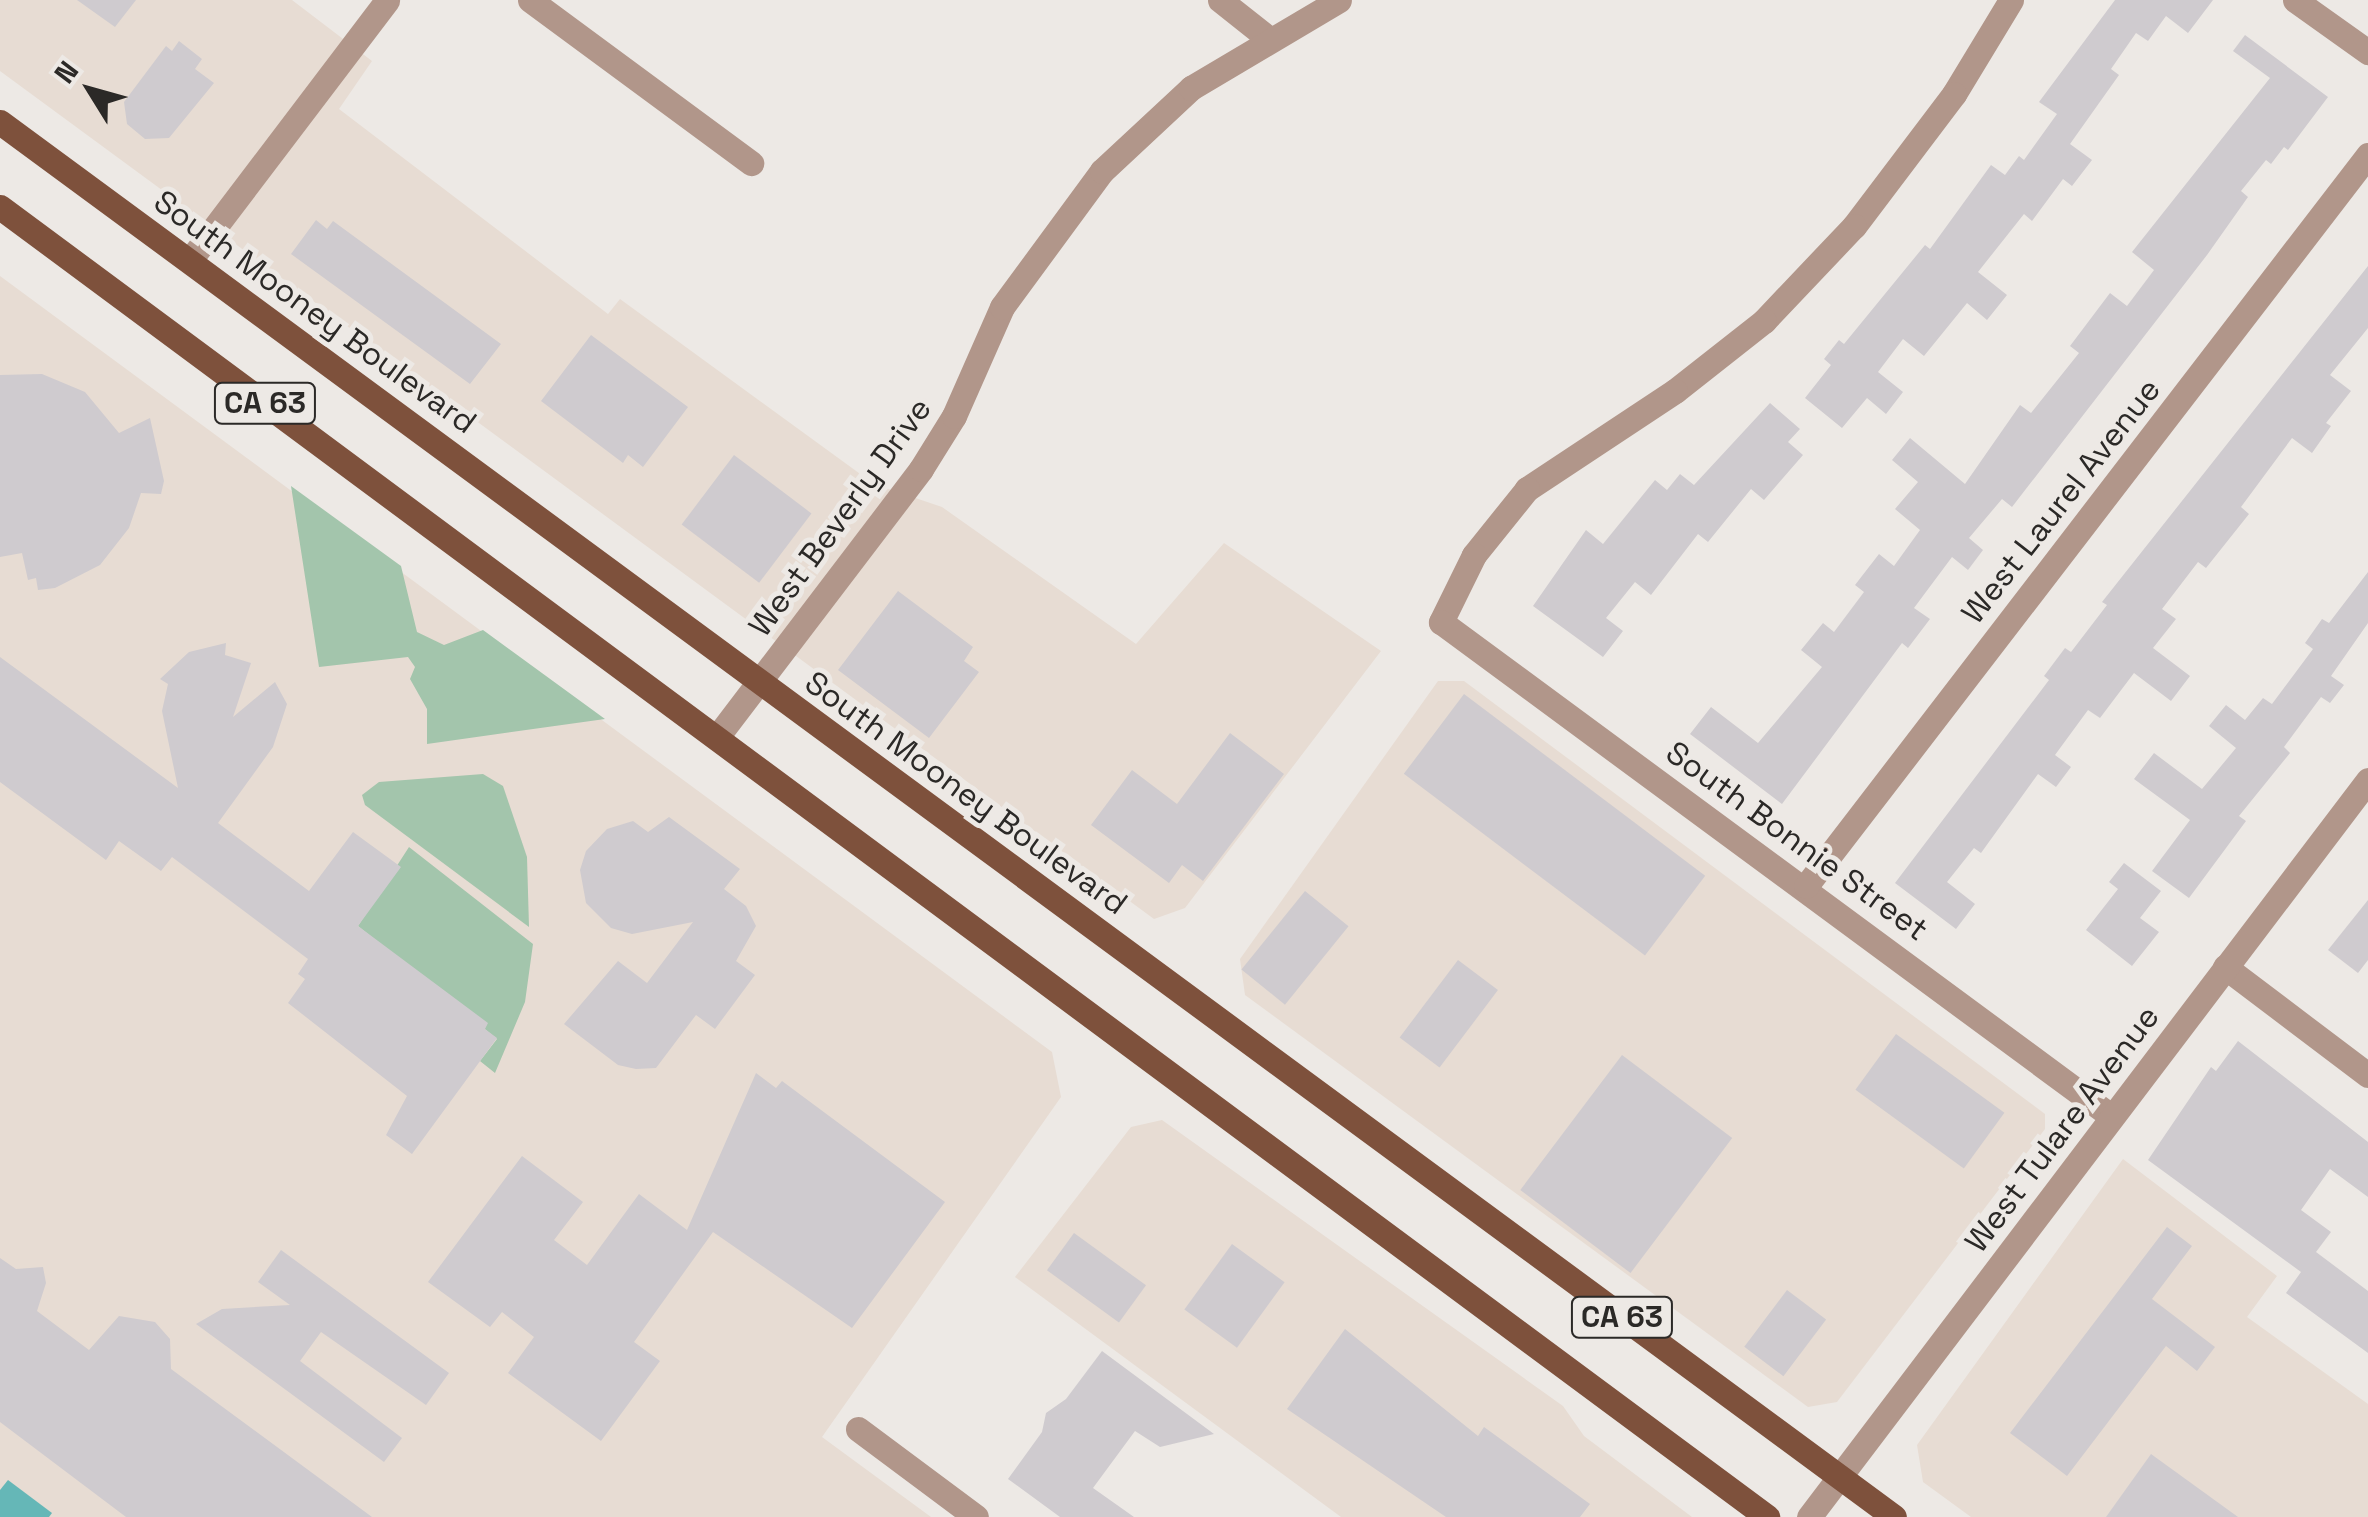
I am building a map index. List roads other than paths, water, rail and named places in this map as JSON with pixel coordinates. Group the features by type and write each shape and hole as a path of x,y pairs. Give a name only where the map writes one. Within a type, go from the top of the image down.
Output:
{"main road":[{"name":"South Mooney Boulevard","path":"0,122 1894,1517"},
{"name":"CA 63","path":"0,207 1768,1517"}],"street":[{"path":"190,260 388,0"},
{"path":"530,0 751,163"},
{"path":"1220,0 1268,38"},
{"name":"West Beverly Drive","path":"717,737 921,470 1038,251 1102,172 1191,88 1268,38 1339,0"},
{"name":"South Bonnie Street","path":"2011,0 1954,94 1854,226 1764,321 1675,391 1527,489 1474,555 1442,622 1806,886 2111,1116"},
{"path":"2295,0 2368,52"},
{"name":"West Laurel Avenue","path":"1806,886 2368,155"},
{"name":"West Tulare Avenue","path":"1809,1517 2368,780"},
{"path":"2225,967 2368,1075"},
{"path":"858,1430 976,1517"}],"water":[{"path":"8,1480 52,1513 49,1517 0,1517 0,1490"}]}
